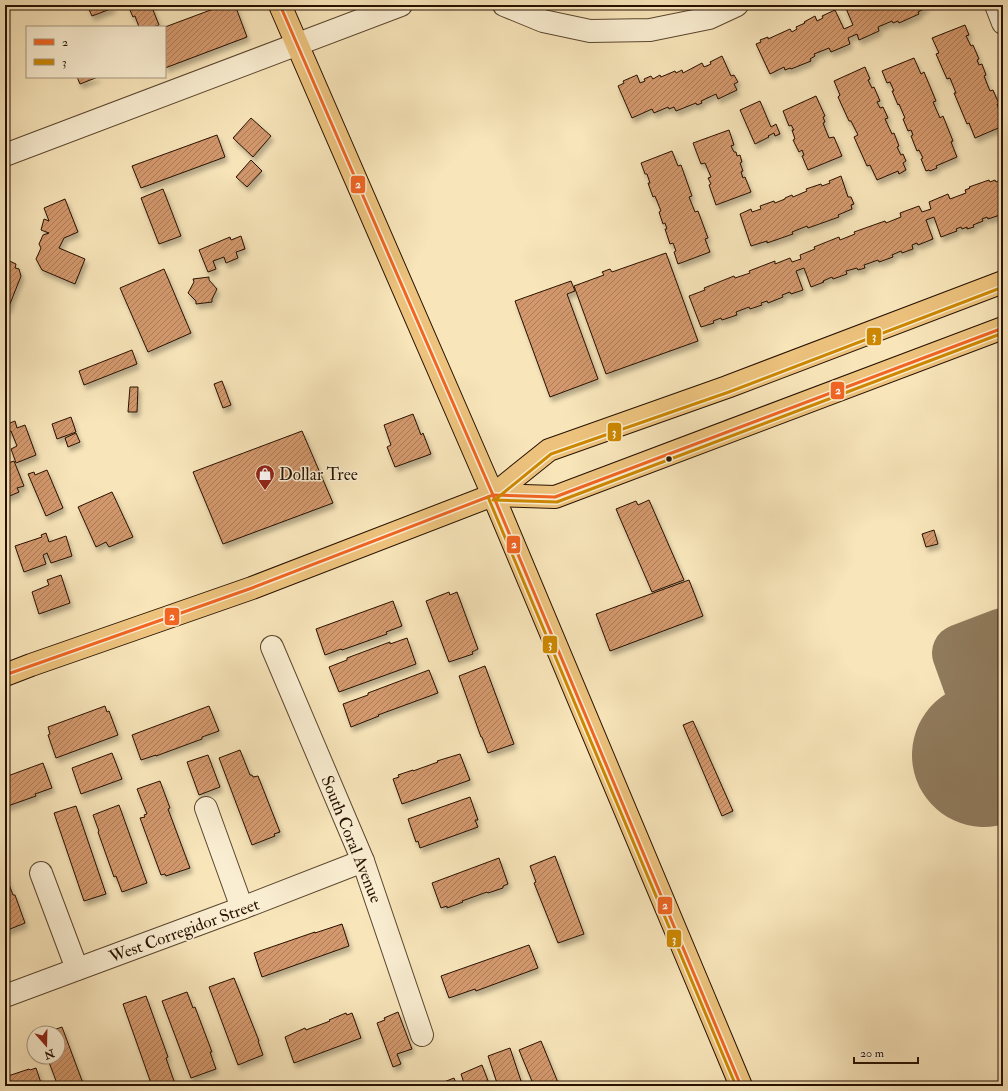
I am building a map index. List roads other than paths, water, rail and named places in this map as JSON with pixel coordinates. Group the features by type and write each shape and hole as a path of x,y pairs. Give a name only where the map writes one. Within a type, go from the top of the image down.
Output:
{"main road":[{"path":"280,5 493,495 741,1086"},
{"path":"5,676 31,665 252,588 493,495 549,450 726,387 1003,282"},
{"path":"493,495 556,497 1003,328"}],"street":[{"path":"5,155 401,5"},
{"path":"504,5 543,21 590,31 650,30 709,18 737,5"},
{"path":"996,5 1003,23"},
{"name":"South Coral Avenue","path":"272,647 363,861 422,1035"},
{"path":"206,808 242,908"},
{"name":"West Corregidor Street","path":"5,996 242,908 363,861"},
{"path":"41,873 78,969"}],"place":[{"name":"Dollar Tree","path":"265,491"}]}
